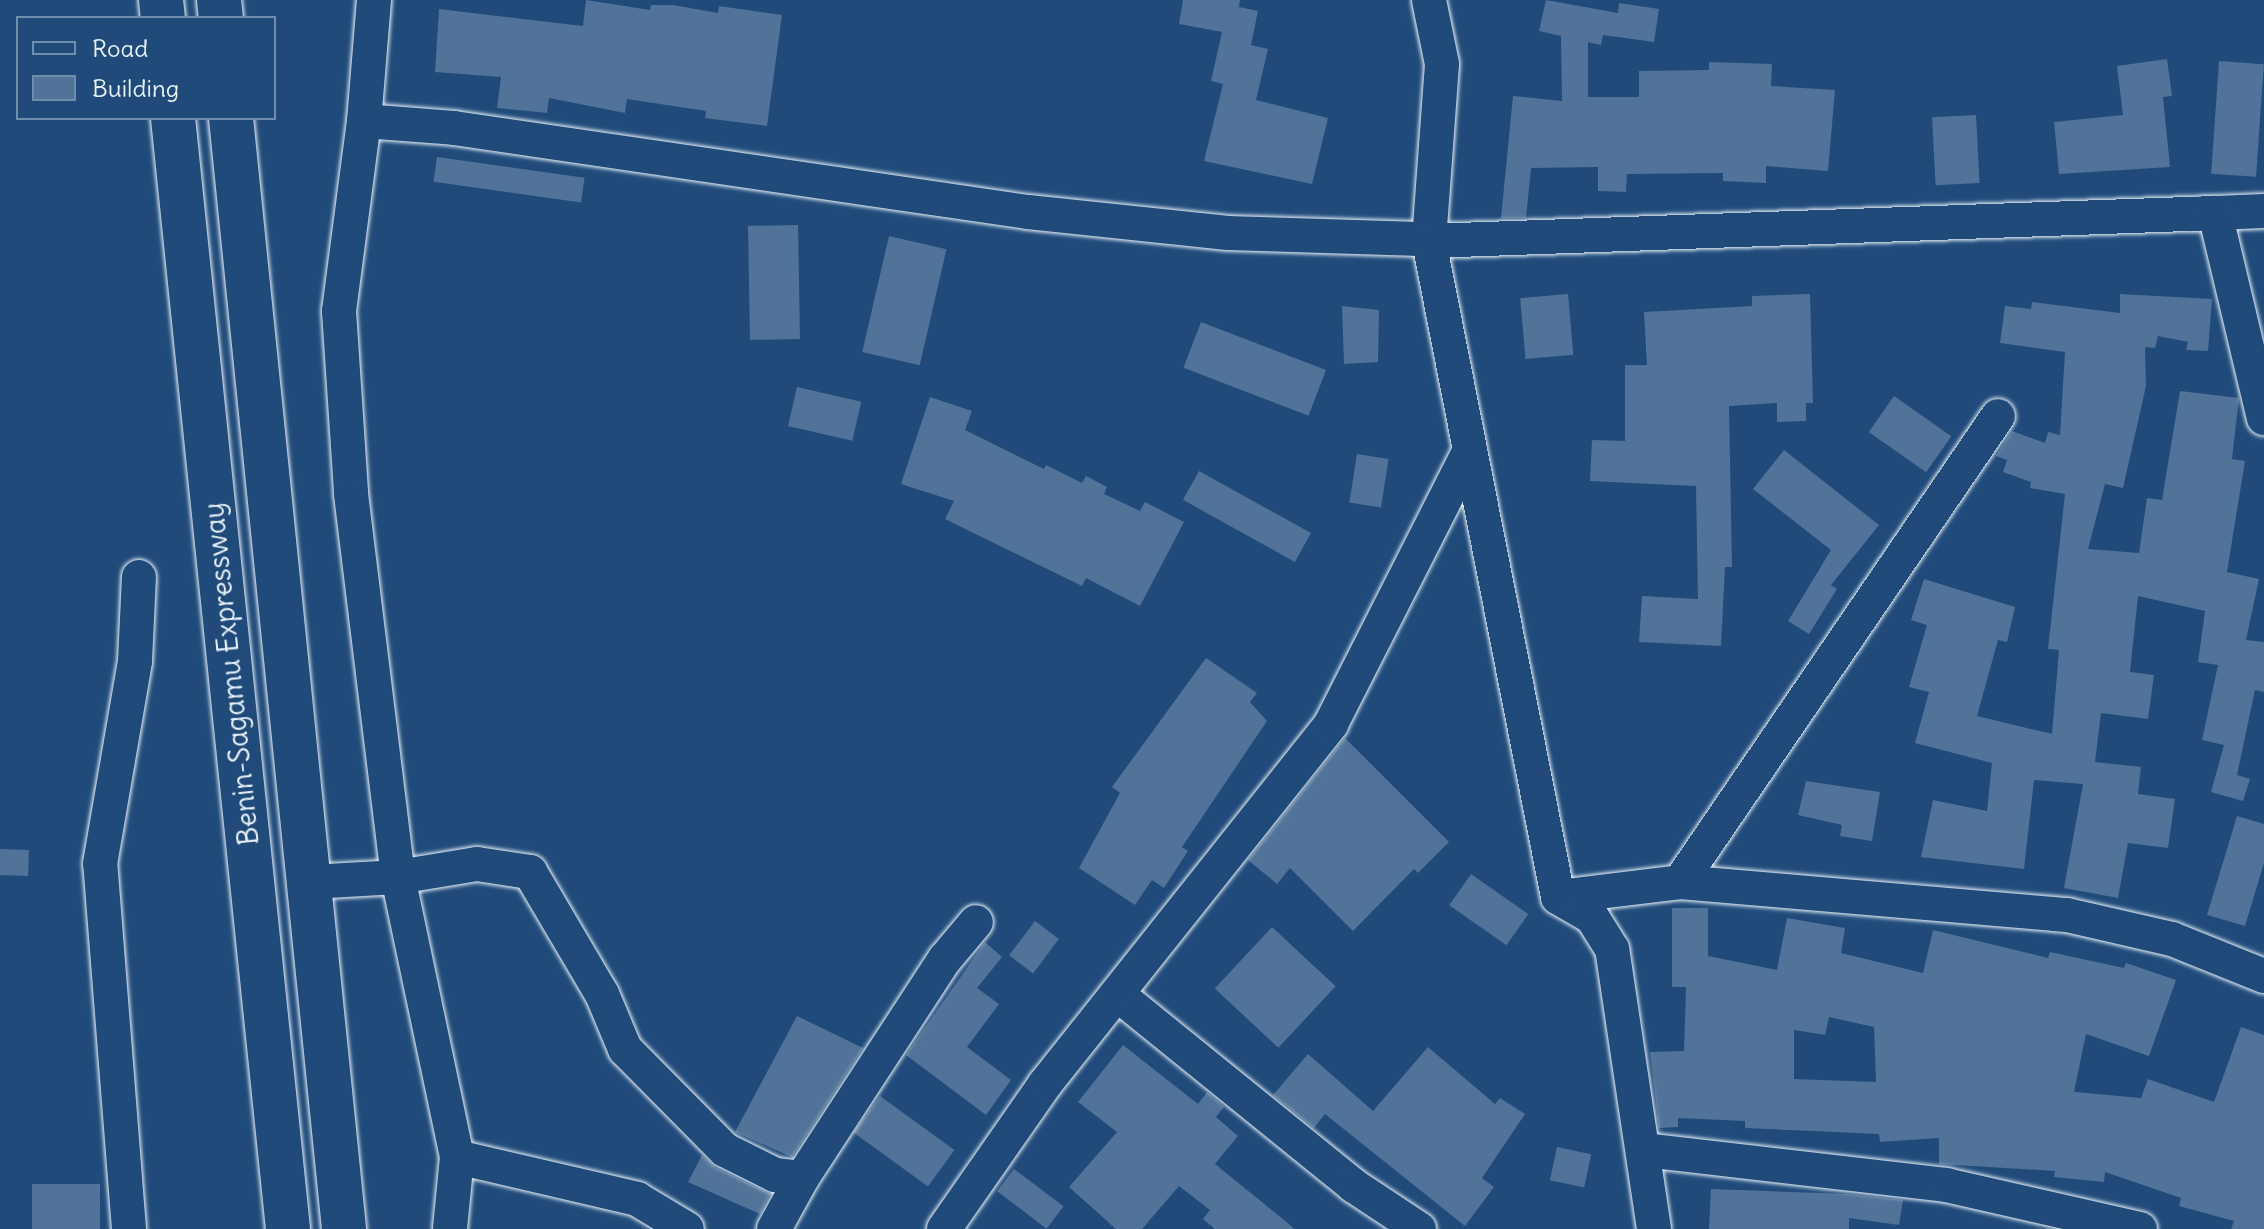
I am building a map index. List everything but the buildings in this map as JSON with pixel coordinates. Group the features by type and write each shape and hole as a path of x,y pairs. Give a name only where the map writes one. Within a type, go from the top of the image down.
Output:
{"highway":[{"name":"Benin-Sagamu Expressway","path":"173,120 288,1229"},
{"name":"Benin-Sagamu Expressway","path":"231,120 344,1229"}],"street":[{"path":"374,0 364,121 339,311 351,494 398,877 457,1157 450,1229"},
{"path":"1429,0 1442,64 1429,241 1558,897 1592,917 1612,949 1645,1150 1654,1229"},
{"path":"364,121 494,121 925,184 1429,241 2264,211"},
{"path":"2215,213 2264,418"},
{"path":"1680,882 1998,416"},
{"path":"944,1229 1045,1084 1331,724 1470,450"},
{"path":"129,1229 100,864 135,661 139,577"},
{"path":"310,882 398,877 477,864 530,872 602,994 625,1049 725,1150 775,1175 802,1178"},
{"path":"1558,897 1680,882 2067,915 2172,939 2264,976"},
{"path":"774,1229 802,1178 945,959 976,922"},
{"path":"1117,994 1354,1186 1419,1229"},
{"path":"1645,1150 1946,1185 2140,1229"},
{"path":"457,1157 637,1199 687,1229"}]}
